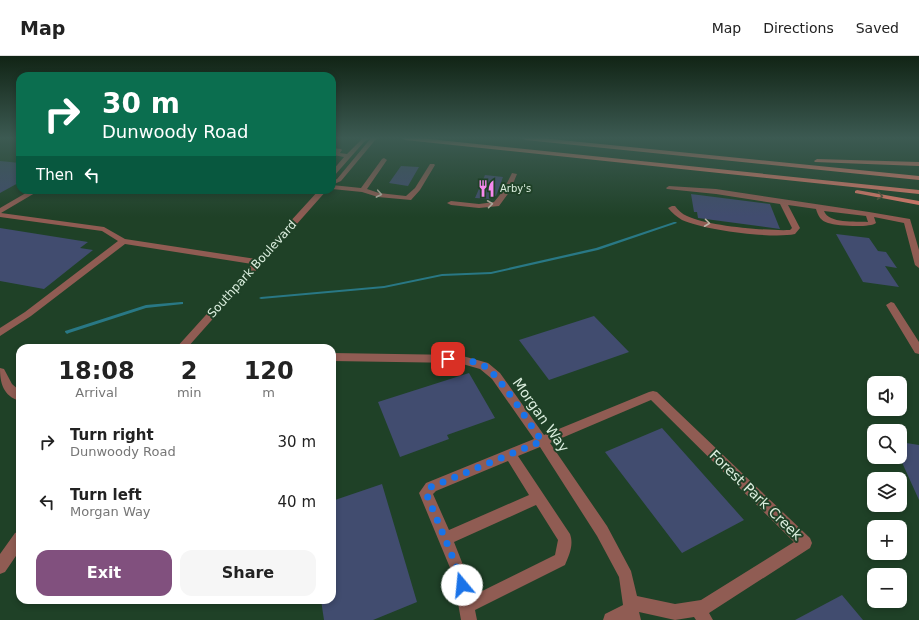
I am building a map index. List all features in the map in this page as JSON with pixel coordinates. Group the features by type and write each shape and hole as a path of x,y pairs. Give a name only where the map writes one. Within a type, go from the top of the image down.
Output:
{"main road":[{"path":"656,164 919,192"},
{"path":"786,164 919,178"},
{"path":"758,175 919,203"}],"street":[{"path":"336,182 352,164"},
{"path":"363,190 369,179 381,164"},
{"path":"336,187 363,190 378,195 408,198 418,189 432,165"},
{"path":"451,203 479,206 496,204 506,191 514,174"},
{"path":"670,188 720,192 819,208 869,214 908,222 919,265"},
{"path":"0,211 29,194"},
{"name":"Southpark Boulevard","path":"185,344 319,194"},
{"path":"672,208 683,218 696,222 769,232 792,232 796,228 795,224 782,202"},
{"path":"819,208 822,216 830,221 868,224 872,223 869,214"},
{"path":"0,215 104,229 122,241 258,262"},
{"path":"0,333 28,314 122,241"},
{"path":"891,305 919,350"},
{"name":"Morgan Way","path":"336,357 459,359 484,366 496,376 542,441 614,552 626,576 632,610"},
{"path":"0,372 8,387 16,393"},
{"name":"Forest Park Creek","path":"542,441 653,395 805,543 704,607 701,614 632,610"},
{"path":"510,454 565,539 564,550 560,560 468,613 460,575 426,493 431,487 510,454 542,441"},
{"path":"445,539 538,498"},
{"path":"0,567 16,544"},
{"path":"611,620 632,610"}],"building":[{"path":"0,164 16,164 16,184 0,193"},
{"path":"401,166 419,167 408,186 389,183"},
{"path":"485,175 503,177 496,196 491,195 490,199 475,198"},
{"path":"691,194 770,204 780,229 698,218 697,212 694,212"},
{"path":"0,228 88,242 80,248 93,250 44,289 0,281"},
{"path":"836,234 869,238 878,251 886,252 897,268 885,266 899,287 863,282"},
{"path":"594,316 629,352 549,380 519,340"},
{"path":"469,373 495,418 447,435 449,439 400,457 378,402"},
{"path":"662,428 744,520 682,553 605,452"},
{"path":"907,443 919,445 919,500 907,472 903,464 907,464"},
{"path":"382,484 417,602 373,620 324,620 322,604 336,604 336,500"},
{"path":"842,595 863,620 795,620"}],"waterway":[{"path":"261,298 384,287 442,275 491,273 597,249 675,223"},
{"path":"67,332 146,307 181,303"}],"place":[{"name":"Arby's","path":"487,188"}],"route":[{"path":"448,359 459,359 474,362 484,366 496,376 542,441 431,487 426,493 460,575 462,585"}]}
